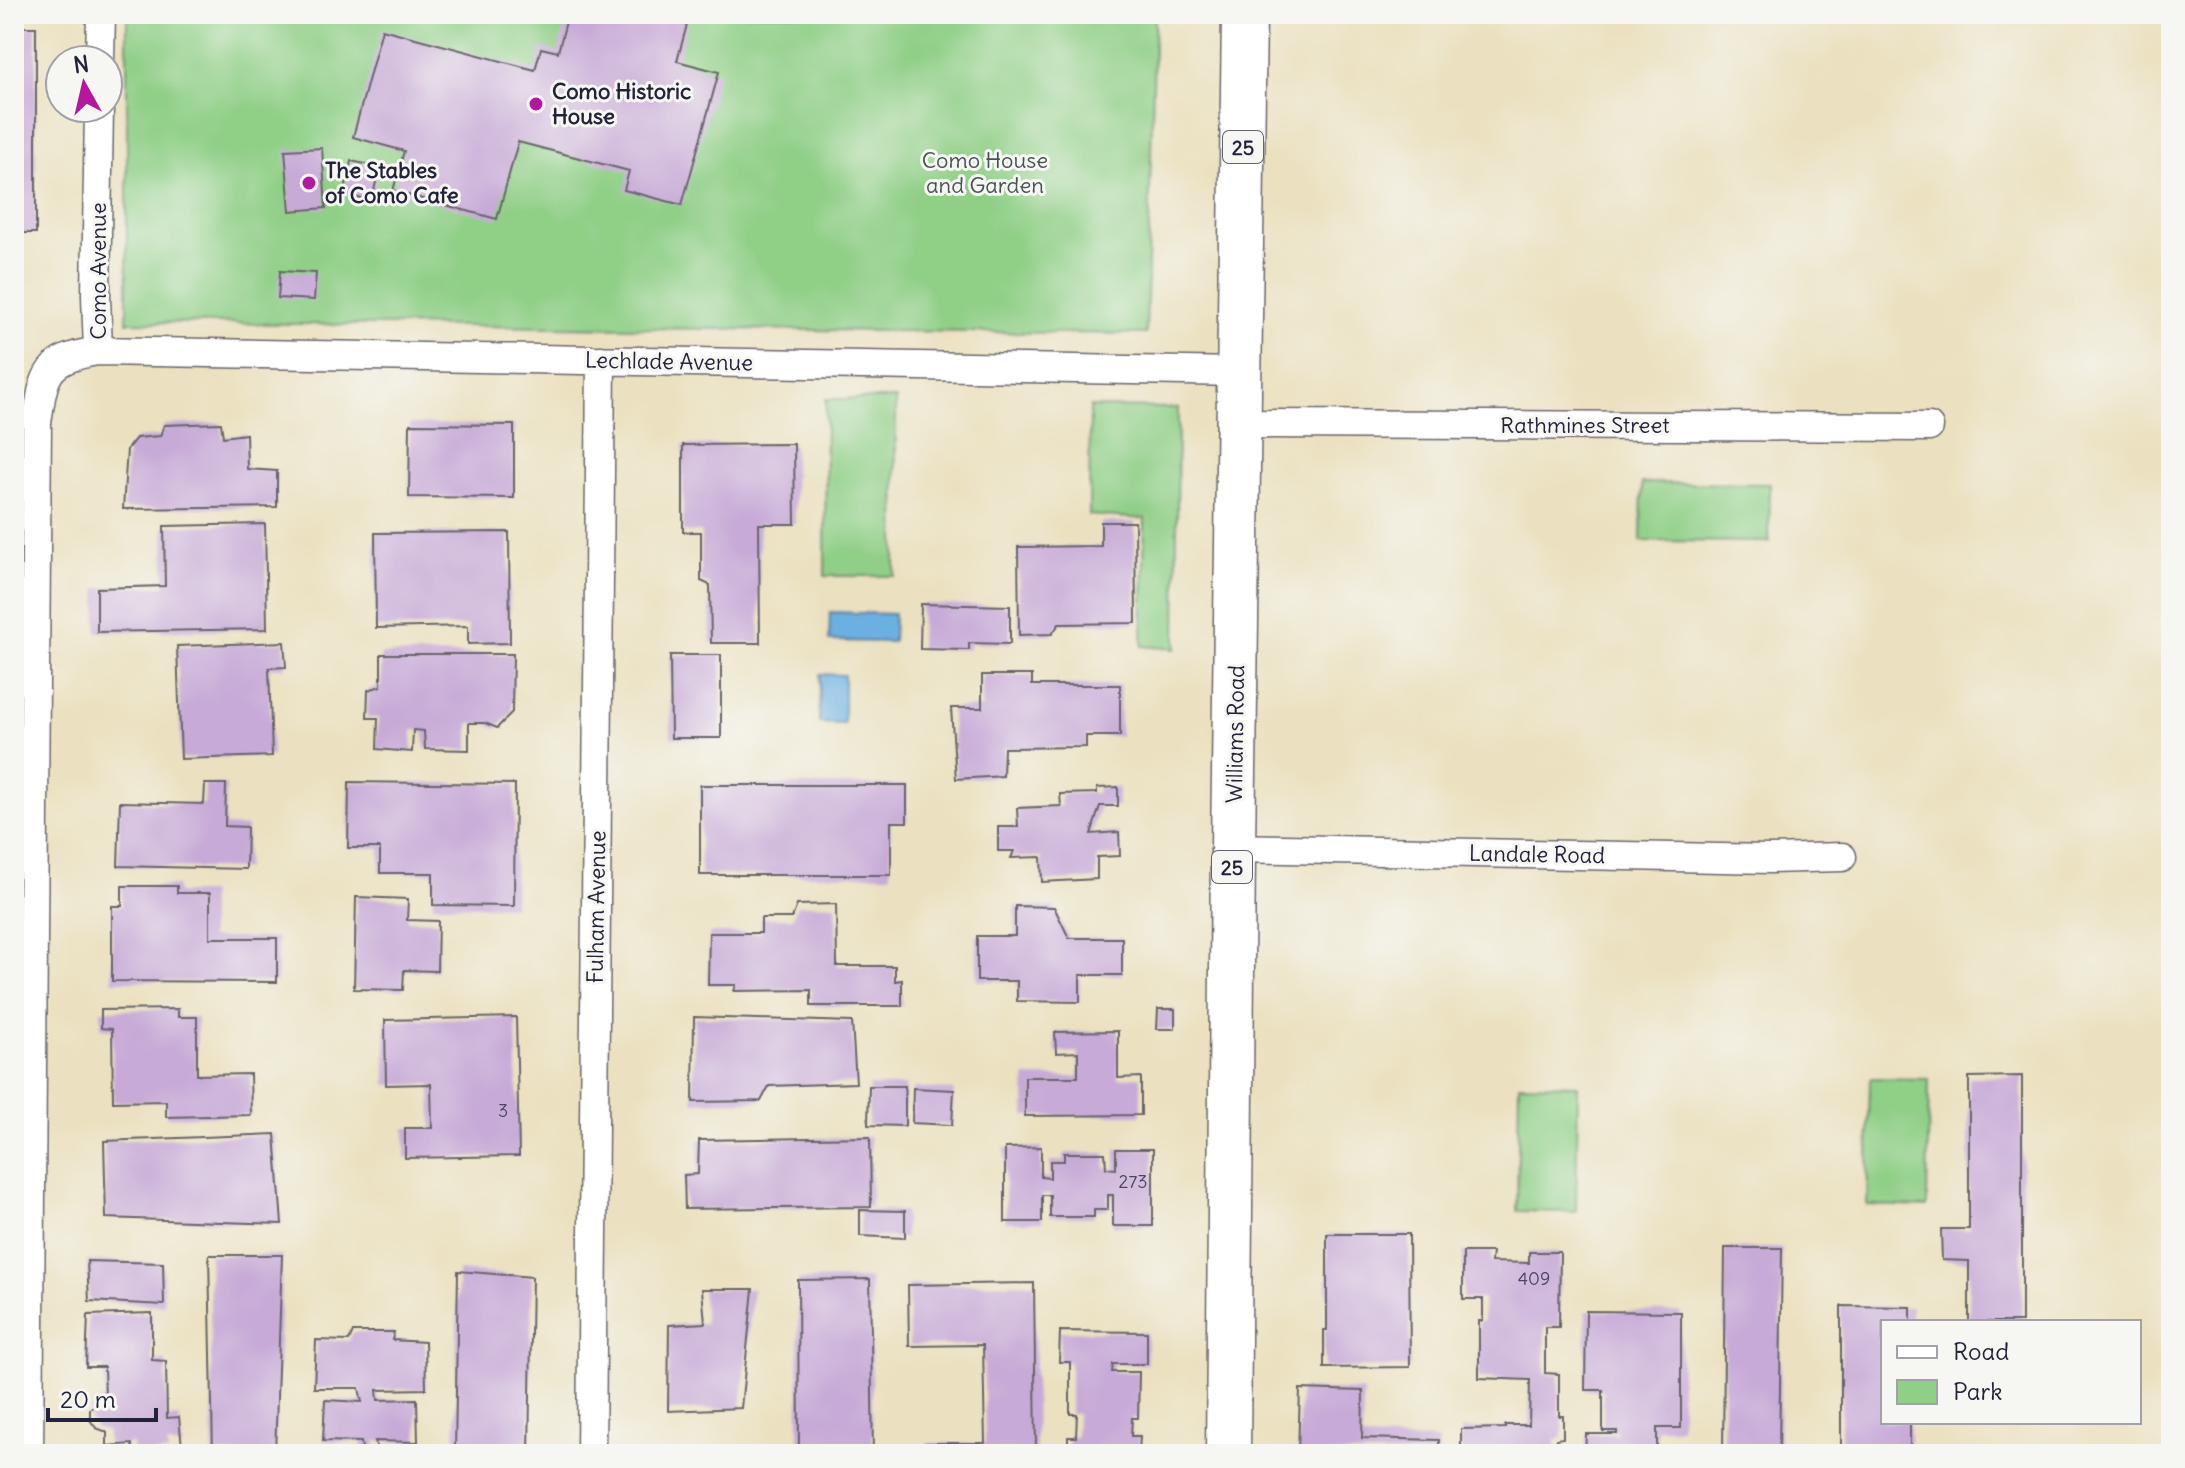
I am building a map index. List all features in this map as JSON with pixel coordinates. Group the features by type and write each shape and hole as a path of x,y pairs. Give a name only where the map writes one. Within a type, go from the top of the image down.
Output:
{"main road":[{"name":"Williams Road","path":"1228,1454 1244,14"}],"street":[{"path":"100,44 101,14"},
{"name":"Como Avenue","path":"29,1454 37,423 42,385 52,368 73,355 98,351 99,124"},
{"name":"Lechlade Avenue","path":"98,351 1240,372"},
{"name":"Fulham Avenue","path":"591,1454 601,360"},
{"name":"Rathmines Street","path":"1240,424 1929,427"},
{"name":"Landale Road","path":"1233,848 1770,859 1842,857"}],"green space":[{"name":"Como House and Garden","path":"127,14 1155,14 1146,334 127,322"},
{"path":"826,399 896,399 895,576 825,576"},
{"path":"1090,407 1178,408 1176,649 1142,646 1145,519 1089,515"},
{"path":"1642,483 1770,484 1769,542 1641,541"},
{"path":"1870,1078 1929,1079 1927,1207 1867,1205"},
{"path":"1519,1084 1578,1085 1576,1212 1517,1211"}],"water":[{"path":"830,612 894,614 893,642 829,641"},
{"path":"820,674 844,675 844,724 819,723"}],"building":[{"name":"Como Historic House","path":"568,14 690,14 677,61 719,72 682,205 624,190 629,171 518,142 497,219 393,191 404,151 353,137 382,29 535,70 541,48 558,52"},
{"path":"14,27 36,27 36,233 14,233"},
{"path":"322,148 326,208 290,211 285,150"},
{"path":"351,161 379,167 372,201 344,195"},
{"path":"280,271 316,273 314,300 278,298"},
{"path":"221,423 223,437 246,434 247,469 277,471 277,507 123,509 127,449 136,438 160,436 164,425"},
{"path":"410,424 514,425 514,498 409,497"},
{"path":"794,444 795,524 759,524 760,643 711,643 710,585 701,581 701,532 683,532 683,445"},
{"path":"1101,522 1135,522 1136,623 1059,624 1052,634 1019,635 1018,547 1101,546"},
{"path":"265,524 267,629 97,632 97,588 165,586 164,526"},
{"path":"509,532 510,643 468,644 468,626 376,628 375,533"},
{"path":"921,604 1010,606 1010,644 969,643 969,650 920,649"},
{"path":"284,642 286,667 269,668 272,756 181,759 177,646"},
{"path":"381,654 513,654 512,712 497,728 485,723 469,723 469,750 425,749 424,731 413,730 412,752 377,749 378,718 367,718 368,690 381,686"},
{"path":"670,655 721,655 721,738 671,738"},
{"path":"982,675 1032,675 1032,685 1120,685 1120,736 1086,736 1086,747 1004,748 1003,776 956,779 951,708 982,708"},
{"path":"349,782 515,784 514,906 433,905 433,873 380,873 380,848 348,848"},
{"path":"205,784 226,784 225,826 247,827 246,869 118,866 120,802 204,804"},
{"path":"700,785 907,785 907,822 891,822 891,875 700,875"},
{"path":"1118,787 1118,806 1100,806 1091,834 1119,832 1120,856 1097,857 1097,879 1042,882 1041,857 1011,858 1014,851 998,851 998,827 1018,827 1017,808 1061,806 1060,794 1097,793 1097,788"},
{"path":"122,886 177,886 177,893 210,893 210,938 277,938 277,982 112,981 112,906 122,906"},
{"path":"356,897 408,899 407,920 438,921 437,971 404,970 403,990 354,989"},
{"path":"836,904 837,966 895,966 895,981 902,980 902,1006 811,1006 811,990 734,991 736,985 708,985 709,933 761,933 761,918 792,918 797,905"},
{"path":"1015,906 1054,907 1069,938 1122,938 1122,975 1080,975 1080,1002 1017,1001 1017,981 977,981 977,936 1015,936"},
{"path":"178,1009 178,1017 197,1017 197,1075 250,1074 251,1115 166,1117 166,1101 113,1102 112,1029 101,1028 101,1010"},
{"path":"1158,1009 1175,1009 1175,1029 1157,1029"},
{"path":"516,1017 519,1156 405,1158 405,1128 432,1128 431,1084 386,1085 385,1020"},
{"path":"694,1017 852,1022 856,1083 769,1086 761,1101 693,1102"},
{"path":"1118,1031 1118,1078 1141,1077 1141,1115 1025,1116 1025,1077 1078,1077 1078,1052 1056,1053 1055,1032"},
{"path":"2022,1076 2022,1320 1969,1320 1969,1261 1942,1260 1941,1229 1969,1229 1969,1077"},
{"path":"869,1086 905,1086 905,1126 868,1125"},
{"path":"913,1088 954,1090 952,1125 912,1123"},
{"path":"275,1134 282,1224 106,1218 104,1141"},
{"path":"870,1137 871,1207 685,1209 684,1175 698,1174 699,1140"},
{"path":"1041,1147 1041,1177 1050,1178 1050,1161 1064,1161 1064,1153 1105,1153 1106,1168 1116,1169 1116,1149 1153,1149 1153,1226 1113,1226 1113,1195 1108,1195 1108,1210 1094,1210 1094,1217 1050,1217 1050,1195 1042,1195 1042,1222 1005,1222 1005,1148"},
{"path":"860,1210 905,1211 905,1238 860,1236"},
{"path":"1327,1234 1409,1234 1410,1367 1324,1368"},
{"path":"1725,1248 1782,1248 1779,1454 1723,1454"},
{"path":"1463,1252 1492,1252 1491,1262 1529,1263 1529,1252 1560,1252 1559,1327 1545,1327 1545,1373 1559,1374 1559,1416 1563,1416 1563,1438 1556,1439 1556,1454 1461,1454 1461,1429 1529,1425 1530,1380 1479,1378 1479,1321 1483,1321 1483,1299 1463,1299"},
{"path":"209,1255 282,1255 275,1454 213,1454"},
{"path":"87,1261 163,1263 164,1305 89,1301"},
{"path":"458,1271 532,1277 529,1454 455,1454"},
{"path":"870,1279 873,1454 799,1454 798,1280"},
{"path":"1034,1283 1036,1454 927,1454 927,1443 985,1443 983,1345 909,1346 908,1285"},
{"path":"702,1289 753,1289 741,1408 668,1411 669,1325 705,1323"},
{"path":"1841,1306 1911,1307 1911,1320 1881,1320 1881,1424 1910,1424 1910,1454 1841,1454"},
{"path":"1586,1311 1681,1312 1681,1428 1657,1428 1657,1447 1679,1447 1679,1454 1585,1454 1586,1434 1617,1434 1617,1431 1603,1431 1603,1390 1585,1390"},
{"path":"152,1313 152,1360 166,1361 167,1418 179,1417 182,1447 167,1445 168,1453 133,1454 132,1444 107,1446 107,1432 96,1428 90,1420 90,1409 105,1398 104,1367 86,1367 88,1315"},
{"path":"1060,1331 1147,1332 1147,1364 1113,1364 1112,1372 1139,1372 1138,1418 1132,1418 1131,1436 1140,1436 1139,1454 1068,1454 1068,1437 1076,1437 1077,1414 1070,1414 1070,1362 1059,1362"},
{"path":"353,1332 394,1332 392,1340 425,1342 426,1389 377,1390 378,1400 417,1399 418,1442 375,1441 378,1454 363,1454 361,1442 323,1441 325,1400 362,1402 359,1388 314,1388 316,1340 349,1341"},
{"path":"1300,1389 1363,1391 1362,1438 1439,1440 1439,1454 1298,1454"}],"place":[{"name":"Como Historic House","path":"536,104"},
{"name":"The Stables of Como Cafe","path":"309,183"}]}
